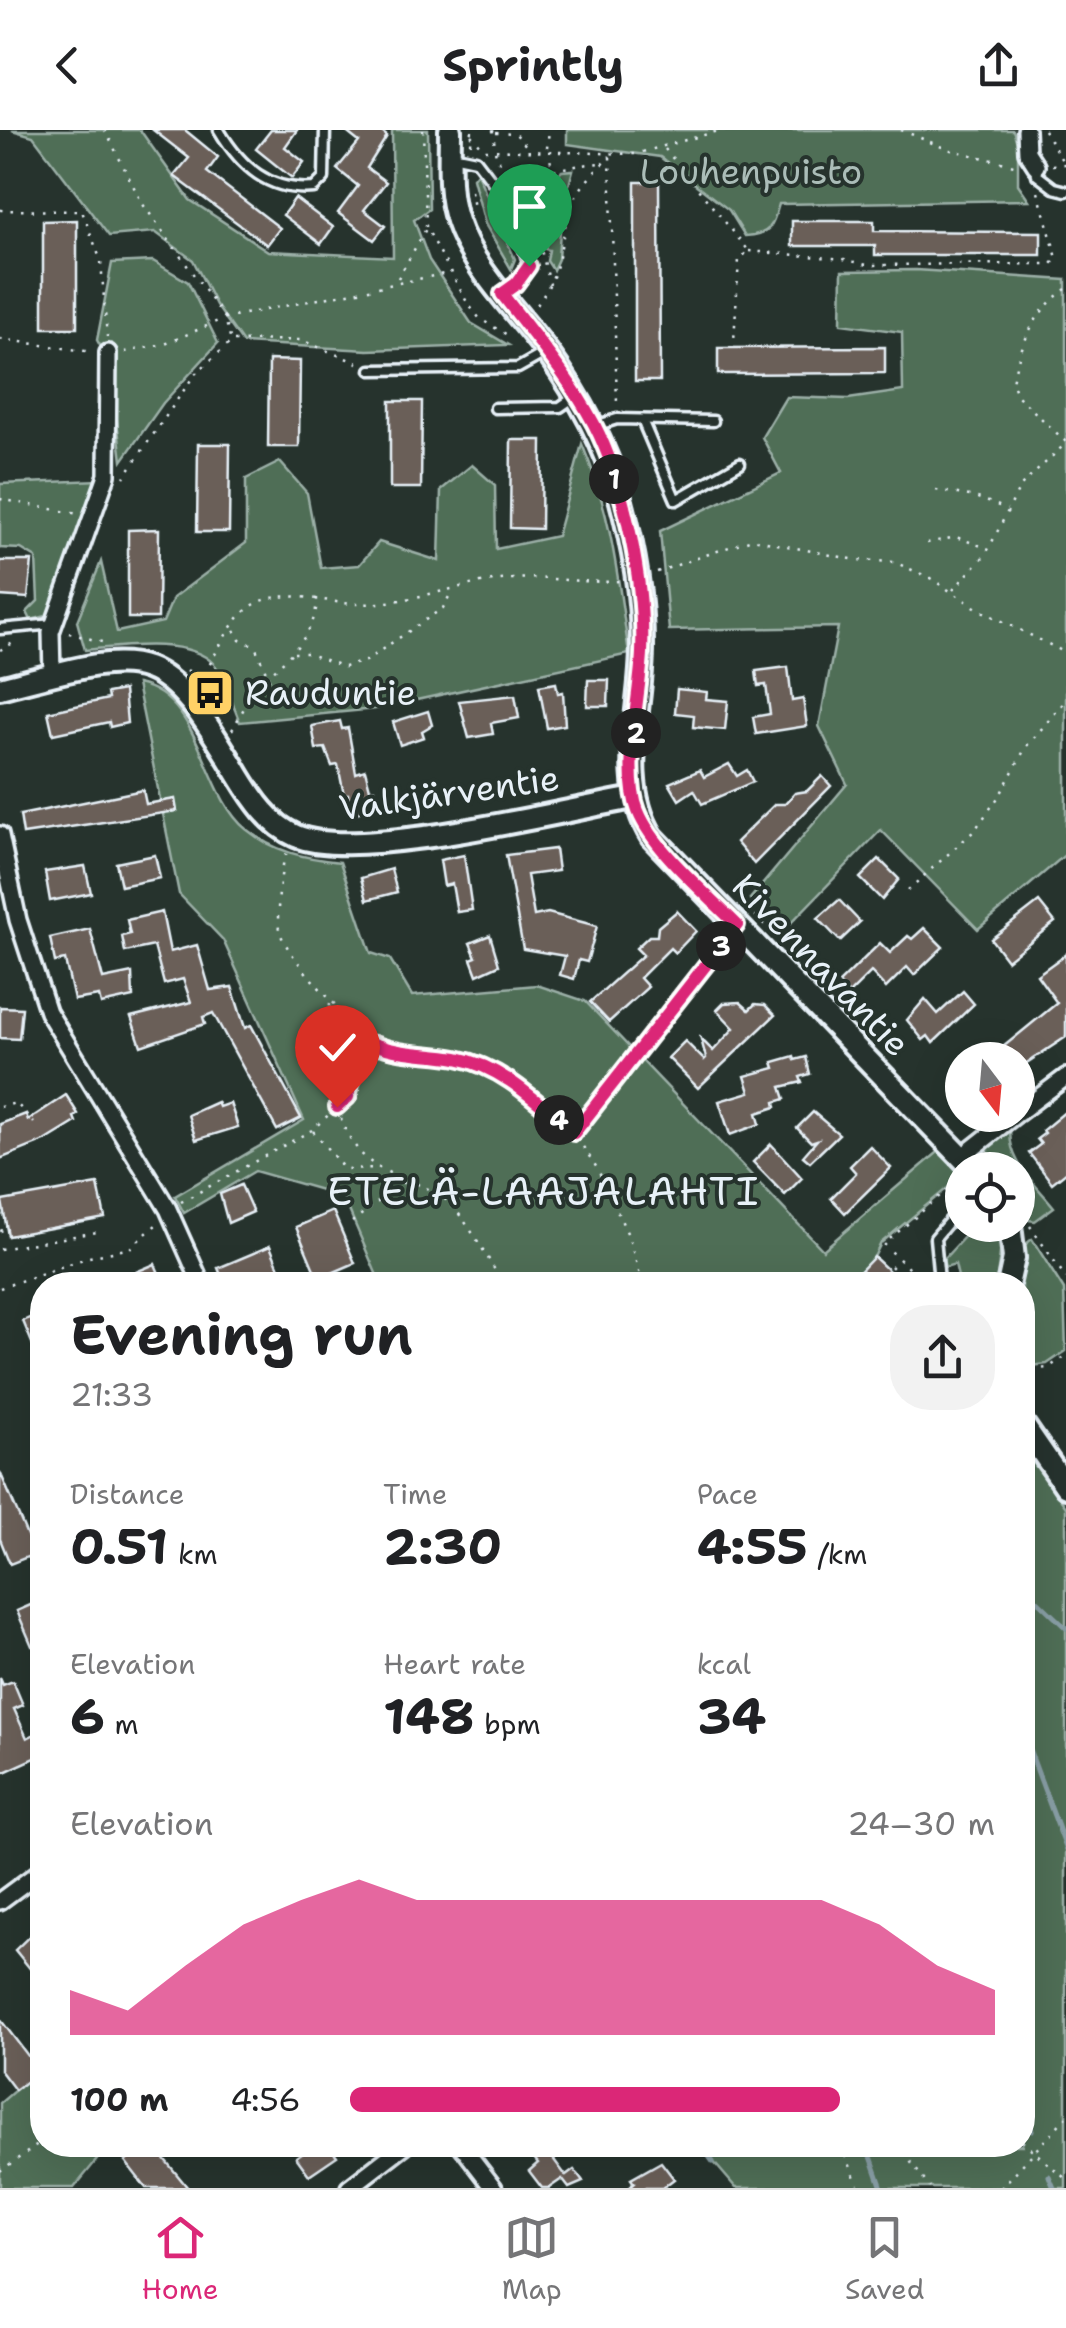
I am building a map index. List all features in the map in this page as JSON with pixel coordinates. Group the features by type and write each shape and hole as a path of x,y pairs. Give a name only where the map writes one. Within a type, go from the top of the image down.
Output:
{"street":[{"path":"1026,130 1027,152 1037,171"},
{"path":"461,132 456,218 472,252 509,289 594,426 620,497 641,610 634,798"},
{"path":"52,674 52,628 107,475 108,354"},
{"name":"Valkjärventie","path":"0,688 106,662 128,662 191,681 258,804 277,826 316,843 382,842 634,798"},
{"name":"Kivennavantie","path":"634,798 652,837 957,1152"},
{"path":"0,834 18,920 48,1012 168,1210 196,1272"},
{"path":"1035,1100 1066,1077"},
{"path":"979,1152 998,1132"},
{"path":"1010,1272 1015,1242"},
{"path":"1035,1442 1066,1487"},
{"path":"0,1902 30,1879"},
{"path":"349,2188 389,2157"},
{"path":"470,2157 494,2188"}],"lane":[{"path":"219,130 247,167 277,186 295,190 314,188 324,178 325,130"},
{"path":"460,156 489,173 511,206 529,260 509,289"},
{"path":"1037,171 1054,188 1066,190"},
{"path":"371,370 518,368 547,351"},
{"path":"495,408 560,406 576,396"},
{"path":"594,426 617,419 713,421"},
{"path":"642,420 676,500 740,463"},
{"path":"0,629 52,628"},
{"path":"937,1272 934,1238 945,1225"}],"path":[{"path":"104,130 142,203 225,318 231,342"},
{"path":"225,318 453,272 426,228 422,130"},
{"path":"539,241 548,238 549,130"},
{"path":"461,132 485,150 549,149 610,156 664,148 722,130"},
{"path":"901,130 1037,171 1065,164 1044,130"},
{"path":"528,150 516,134 494,131 496,158 524,186 551,285"},
{"path":"461,132 460,156 475,212"},
{"path":"664,148 749,251"},
{"path":"509,289 536,306 551,285 562,258 568,212 592,174 610,156"},
{"path":"610,156 617,419"},
{"path":"510,172 550,174 566,165 604,163"},
{"path":"734,340 739,259 749,251 844,258 866,265 1052,264 1057,258 1038,194 1037,171"},
{"path":"528,203 549,200"},
{"path":"0,210 82,211 101,262 108,354"},
{"path":"534,223 549,222"},
{"path":"396,282 426,228"},
{"path":"952,592 989,548 1020,486 1066,443 1017,394 1012,380 1029,329 1044,304 1066,289"},
{"path":"468,304 475,299"},
{"path":"480,318 486,314"},
{"path":"122,480 195,374 231,342 301,340 371,370"},
{"path":"936,490 975,497 1008,509"},
{"path":"0,499 94,517"},
{"path":"927,543 956,537 989,548"},
{"path":"662,570 752,539 856,560 894,562 1066,653"},
{"path":"219,708 191,681 241,616 259,602 317,596 357,604 514,578 585,584 622,580"},
{"path":"294,653 307,653 344,667 365,660 443,608 453,590"},
{"path":"228,723 232,730 267,678 294,653 316,615 317,596"},
{"path":"0,650 52,628 117,645"},
{"path":"233,628 240,640 255,646 277,698"},
{"path":"908,890 974,830 1000,796 1026,747 1066,700"},
{"path":"288,850 282,863 279,931 330,1003 374,1044 397,1053 459,1058 498,1072 574,1133 597,1168 628,1235 640,1272"},
{"path":"574,1133 737,925"},
{"path":"330,1003 330,1075 337,1107 359,1154 378,1168"},
{"path":"46,1272 130,1248 168,1210 312,1130 348,1097 355,1067 374,1044"},
{"path":"0,1107 16,1103 34,1123"},
{"path":"312,1130 344,1168 378,1168 409,1178 449,1202 495,1272"},
{"path":"352,1222 409,1178"},
{"path":"912,1272 884,1244 945,1192"},
{"path":"0,1231 7,1230"},
{"path":"0,1249 103,1232"},
{"path":"1035,1241 1066,1278"},
{"path":"0,1242 6,1249"},
{"path":"891,1266 897,1272"},
{"path":"0,1288 30,1278"},
{"path":"1035,1369 1048,1368 1066,1356"},
{"path":"1035,2149 1066,2117"},
{"path":"0,2171 30,2150"},
{"path":"1035,2153 1066,2179"},
{"path":"847,2157 859,2188"},
{"path":"907,2157 930,2188"},
{"path":"1001,2188 1028,2157"}],"green space":[{"path":"12,130 140,130 190,200 268,251 393,257 392,130 428,130 429,209 414,220 429,260 471,323 508,345 368,350 243,343 216,305 193,260 155,232 109,236 33,136"},
{"name":"Louhenpuisto","path":"567,130 1013,130 1018,146 1018,184 1029,200 779,204 769,228 745,236 729,210 660,157 567,144"},
{"path":"573,170 569,185 563,188 558,259 553,270 547,261 549,250 545,249 546,241 550,240 551,218 555,217 553,179 562,171"},
{"path":"477,173 515,259 511,269 485,224 473,178"},
{"path":"153,261 188,282 218,343 163,403 122,461 110,364 97,340 112,263"},
{"path":"916,270 1066,280 1066,854 978,929 881,830 784,930 750,899 847,784 819,726 838,627 669,630 660,531 781,473 762,437 786,397 848,399 903,391 902,332 841,324 842,271"},
{"path":"582,444 607,521 629,654 375,709 240,722 218,670 203,655 152,645 85,650 77,621 101,562 117,632 163,622 173,598 246,543 246,479 280,462 307,493 321,568 359,565 379,542 439,561 441,490 472,465 495,485 496,549 557,536"},
{"path":"99,480 50,615 31,620 27,612 38,601 36,558 21,549 0,548 0,484"},
{"path":"137,684 159,692 175,707 231,813 246,829 290,853 340,862 371,953 390,959 412,996 537,985 585,1001 823,1250 944,1147 948,1152 945,1190 881,1243 860,1272 375,1272 343,1196 255,1171 184,1213 175,1196 304,1120 223,940 179,894"},
{"path":"1002,1132 1010,1132 1014,1152 988,1152 989,1142"},
{"path":"1035,1185 1054,1207 1035,1221"},
{"path":"960,1242 1001,1242 998,1272 957,1272 955,1264 945,1267 943,1260"},
{"path":"1034,1242 1064,1290 1066,1351 1047,1364 1035,1366 1035,1272 1016,1272 1021,1248"},
{"path":"1035,1465 1066,1507 1066,2188 736,2188 709,2157 1035,2157"},
{"path":"30,2077 30,2157 99,2157 74,2188 0,2188 0,2103"}],"building":[{"path":"153,130 185,130 218,157 207,172 280,228 267,245 174,176 189,158"},
{"path":"271,130 297,130 285,147 304,162 292,178 256,149"},
{"path":"344,130 379,130 387,136 367,168 386,182 364,210 385,226 374,240 338,213 358,186 337,169 359,142"},
{"path":"635,182 659,182 660,381 635,381"},
{"path":"295,198 333,227 321,244 283,215"},
{"path":"77,220 77,328 43,328 43,221"},
{"path":"792,221 874,221 874,231 1041,232 1041,255 875,255 875,246 792,246"},
{"path":"885,347 885,373 718,374 718,348"},
{"path":"269,360 300,361 299,447 268,447"},
{"path":"390,401 422,401 421,488 390,488"},
{"path":"511,440 542,440 541,529 510,528"},
{"path":"198,444 230,444 229,532 197,532"},
{"path":"159,529 158,618 128,618 128,530"},
{"path":"0,561 32,561 28,598 0,596"},
{"path":"788,667 792,701 803,699 807,726 756,734 753,717 770,714 766,685 758,686 756,671"},
{"path":"588,680 609,680 608,706 587,706"},
{"path":"556,683 558,693 563,692 565,725 547,728 539,686"},
{"path":"677,689 707,692 706,699 728,701 725,730 693,727 694,715 675,713"},
{"path":"124,690 127,723 110,727 109,722 53,734 48,712 108,699 107,693"},
{"path":"515,695 519,718 491,723 493,734 469,738 459,701"},
{"path":"428,711 432,725 422,731 424,737 400,745 393,722"},
{"path":"340,721 342,729 348,728 356,773 365,770 370,789 374,789 375,809 354,813 348,794 344,795 338,765 332,766 325,748 316,749 312,726"},
{"path":"729,764 737,776 747,770 753,782 702,804 694,790 679,800 669,783 700,770 704,777"},
{"path":"822,776 831,786 754,864 736,842 775,804 785,804 795,793 807,791"},
{"path":"143,790 146,804 175,799 177,811 23,834 20,815"},
{"path":"555,849 558,871 527,875 534,916 548,913 597,926 587,962 579,960 574,979 560,975 565,956 523,949 506,855"},
{"path":"155,855 160,878 121,886 116,863"},
{"path":"464,855 472,910 457,912 452,884 444,886 440,860"},
{"path":"879,859 899,879 882,900 860,878"},
{"path":"85,866 91,893 50,901 45,872"},
{"path":"391,869 397,892 367,900 361,878"},
{"path":"839,900 860,922 840,941 818,918"},
{"path":"1039,902 1055,922 1007,960 991,939"},
{"path":"677,911 696,931 675,953 670,948 640,978 648,987 609,1022 590,1002 643,955 636,948 649,936 657,936 658,927"},
{"path":"162,912 170,952 197,945 210,990 232,987 245,1028 251,1025 301,1118 277,1130 213,1013 203,1017 205,1024 141,1046 131,1017 191,1002 183,979 164,984 154,946 125,952 122,936 130,934 127,920"},
{"path":"924,928 943,947 914,975 907,967 886,988 871,972 849,994 839,983 880,943 890,953 908,936 912,939"},
{"path":"90,929 103,979 132,973 133,997 101,1004 99,996 74,1000 65,960 55,962 50,938"},
{"path":"490,935 499,965 477,975 470,943"},
{"path":"1066,954 1066,1037 1035,1057 1035,1042 1009,1042 1057,1003 1037,975"},
{"path":"963,991 974,1004 933,1043 928,1036 923,1040 907,1020 925,999 938,1014"},
{"path":"740,1002 749,1010 755,1004 765,1005 775,1015 698,1088 668,1058 685,1041 704,1060 701,1039 713,1051 734,1028 717,1010 724,1003"},
{"path":"0,1007 22,1008 19,1039 0,1038"},
{"path":"794,1056 795,1060 806,1057 810,1074 800,1077 802,1082 781,1087 785,1099 775,1102 776,1107 757,1113 760,1124 730,1135 719,1101 750,1092 745,1076 775,1068 773,1062"},
{"path":"66,1095 78,1114 74,1117 76,1122 45,1141 0,1159 0,1124 26,1114 28,1120"},
{"path":"217,1102 219,1107 230,1103 238,1127 196,1140 188,1115"},
{"path":"1066,1111 1066,1172 1052,1183 1035,1161 1035,1152 1030,1152 1041,1144 1037,1139 1045,1133 1043,1130"},
{"path":"813,1112 839,1134 810,1162 803,1156 817,1140 811,1142 797,1128"},
{"path":"771,1144 802,1178 785,1195 753,1162"},
{"path":"870,1146 891,1168 845,1213 831,1198 856,1173 850,1166"},
{"path":"98,1184 105,1218 8,1236 2,1201"},
{"path":"241,1185 253,1212 228,1223 220,1194"},
{"path":"333,1211 355,1263 334,1272 315,1272 296,1227"},
{"path":"270,1246 281,1272 220,1272 218,1268"},
{"path":"874,1257 890,1272 860,1272"},
{"path":"155,1264 158,1272 136,1272"},
{"path":"30,1318 30,1338 23,1321"},
{"path":"0,1472 30,1542 30,1556 10,1564 0,1539"},
{"path":"30,1605 30,1641 17,1611"},
{"path":"0,1678 3,1685 13,1681 23,1705 14,1709 27,1738 30,1736 30,1760 0,1774"},
{"path":"30,1936 30,1969 15,1950"},
{"path":"0,2019 30,2058 30,2079 15,2090 0,2070"},
{"path":"130,2157 163,2157 188,2188 146,2188 125,2161"},
{"path":"296,2157 336,2157 309,2175"},
{"path":"552,2157 566,2176 574,2170 583,2182 569,2188 562,2179 542,2188 529,2171 538,2163 534,2158"},
{"path":"661,2162 674,2179 662,2188 628,2188 634,2183 631,2179"}],"waterway":[{"path":"1035,1598 1066,1628"},
{"path":"1035,1765 1066,1848"},
{"path":"709,2157 713,2162"},
{"path":"871,2157 882,2188"},
{"path":"1049,2176 1054,2188"}],"place":[{"name":"Rauduntie","path":"210,693"}],"district":[{"name":"ETELÄ-LAAJALAHTI","path":"544,1191"}],"route":[{"path":"337,1107 348,1097 355,1067 374,1044 397,1053 459,1058 498,1072 574,1133 737,925 652,837 636,808 632,781 642,647 636,578 620,497 594,426 547,351 502,294 516,284 529,266"}]}
